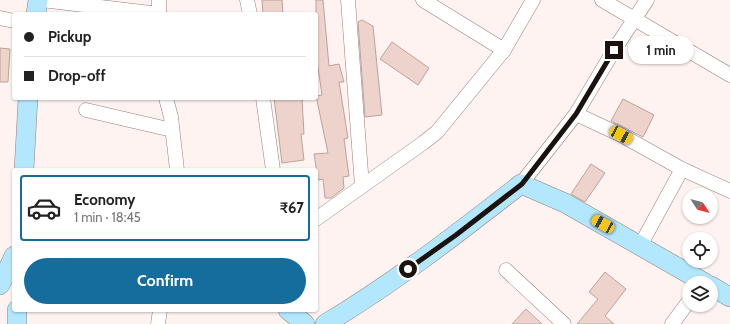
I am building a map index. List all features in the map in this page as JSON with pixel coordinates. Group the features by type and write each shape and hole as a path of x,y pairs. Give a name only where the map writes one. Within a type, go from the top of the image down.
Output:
{"street":[{"path":"36,12 38,0"},
{"path":"42,0 142,12"},
{"path":"159,0 159,12"},
{"path":"247,0 250,12"},
{"path":"348,0 362,186"},
{"path":"423,0 504,50"},
{"path":"318,218 437,132 504,50 533,0"},
{"path":"602,0 730,75"},
{"path":"325,324 361,302 456,235 522,184 576,114 614,50 647,0"},
{"path":"0,18 12,21"},
{"path":"24,168 28,100"},
{"path":"166,100 177,168"},
{"path":"263,100 273,168"},
{"path":"86,110 172,130"},
{"path":"576,114 621,135 682,169 730,191"},
{"path":"640,246 682,169"},
{"path":"522,184 565,203 691,276"},
{"path":"0,285 12,260"},
{"path":"506,270 564,324"},
{"path":"718,291 730,297"},
{"path":"672,324 682,310"},
{"path":"17,312 17,324"},
{"path":"158,324 160,312"},
{"path":"290,312 305,324"}],"building":[{"path":"262,0 282,0 283,12 263,12"},
{"path":"316,0 323,0 329,66 339,64 344,82 339,82 348,138 344,139 349,176 343,177 344,188 331,198 325,198 323,179 318,180 318,168 316,168 314,154 328,153 317,100 318,96 322,95 318,68 318,12 316,12"},
{"path":"362,20 373,26 382,115 365,117 358,22"},
{"path":"392,42 429,68 418,85 380,59"},
{"path":"0,48 10,49 8,82 0,82"},
{"path":"623,99 654,115 643,137 611,121"},
{"path":"274,100 302,100 304,134 301,134 304,160 282,163"},
{"path":"591,164 605,173 585,202 571,194"},
{"path":"605,272 626,289 605,316 614,324 577,324 598,299 589,292"},
{"path":"526,309 542,324 512,324"}],"route":[{"path":"408,269 456,235 522,184 576,114 614,50"}]}
